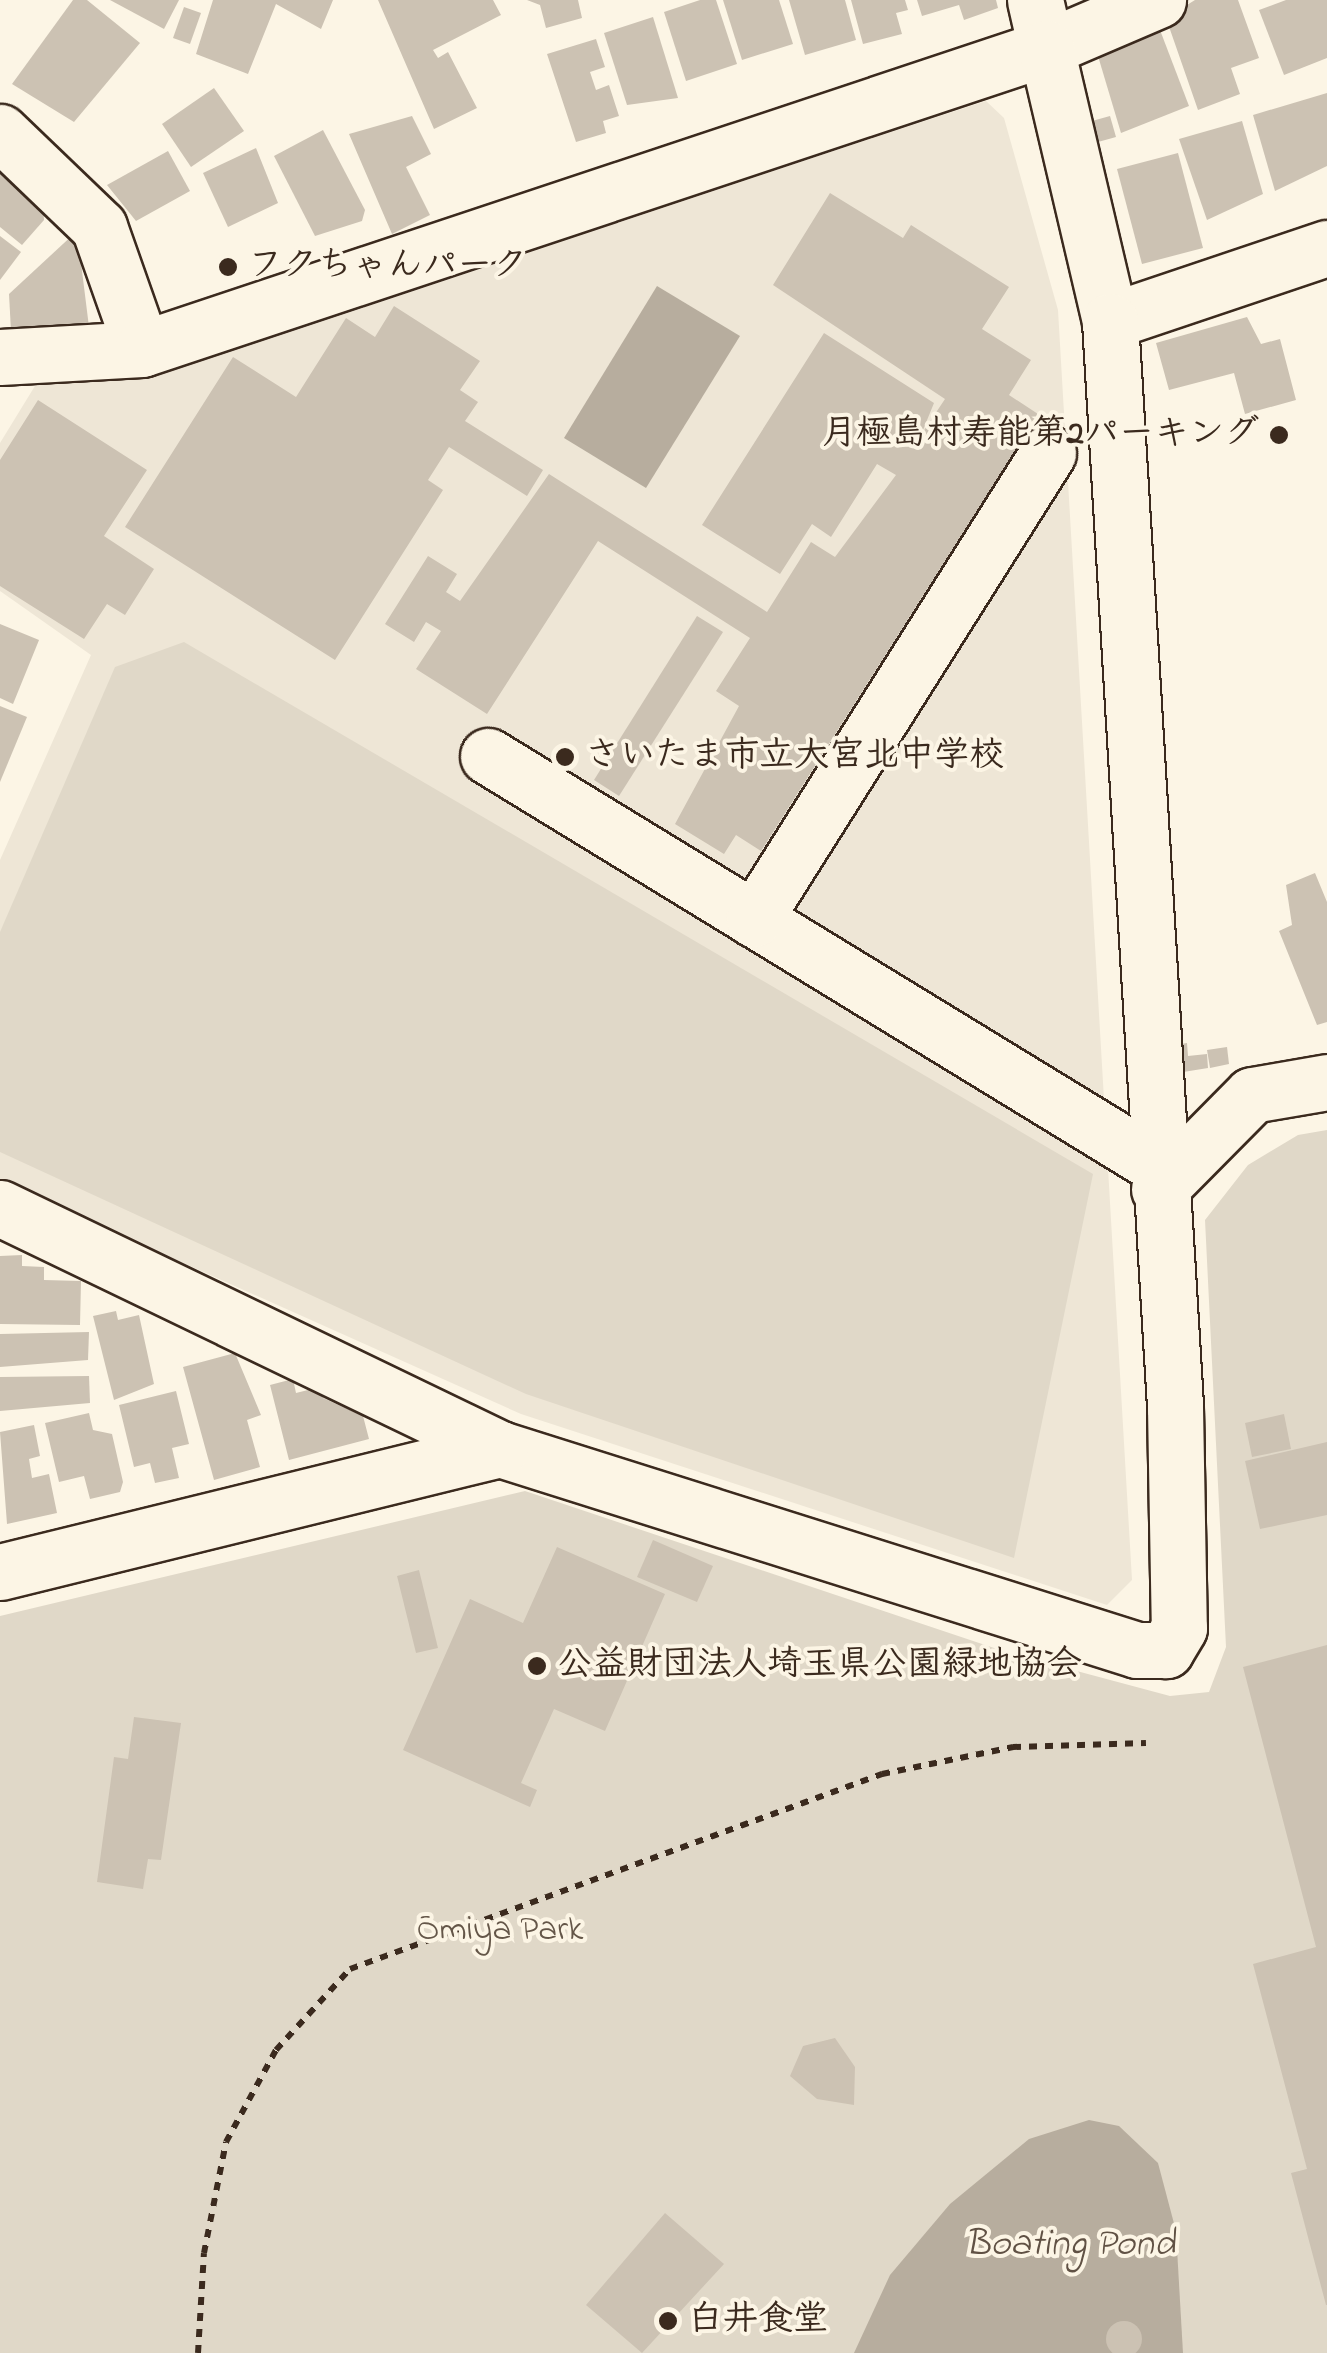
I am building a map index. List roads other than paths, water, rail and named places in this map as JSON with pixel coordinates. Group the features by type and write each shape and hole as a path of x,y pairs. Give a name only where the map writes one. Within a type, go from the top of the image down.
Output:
{"street":[{"path":"0,357 142,349 1041,24 1158,0"},
{"path":"0,1208 500,1449 1022,1616 1136,1650 1166,1650 1180,1628 1110,321 1041,24"},
{"path":"0,132 99,227 142,349"},
{"path":"1110,321 1327,248"},
{"path":"754,919 1048,453"},
{"path":"488,756 754,919 1158,1177"},
{"path":"1158,1177 1252,1095 1327,1082"},
{"path":"0,1572 500,1449"}],"water":[{"path":"657,286 740,336 646,488 564,438"},
{"name":"Boating Pond","path":"1089,2120 1119,2126 1158,2163 1176,2231 1183,2353 854,2353 890,2275 950,2204 1029,2139"}],"place":[{"name":"フクちゃんパーク","path":"228,267"},
{"name":"月極島村寿能第2パーキング","path":"1279,435"},
{"name":"さいたま市立大宮北中学校","path":"565,757"},
{"name":"公益財団法人埼玉県公園緑地協会","path":"537,1666"},
{"name":"白井食堂","path":"668,2321"}],"park label":[{"name":"Ōmiya Park","path":"500,1931"}]}
